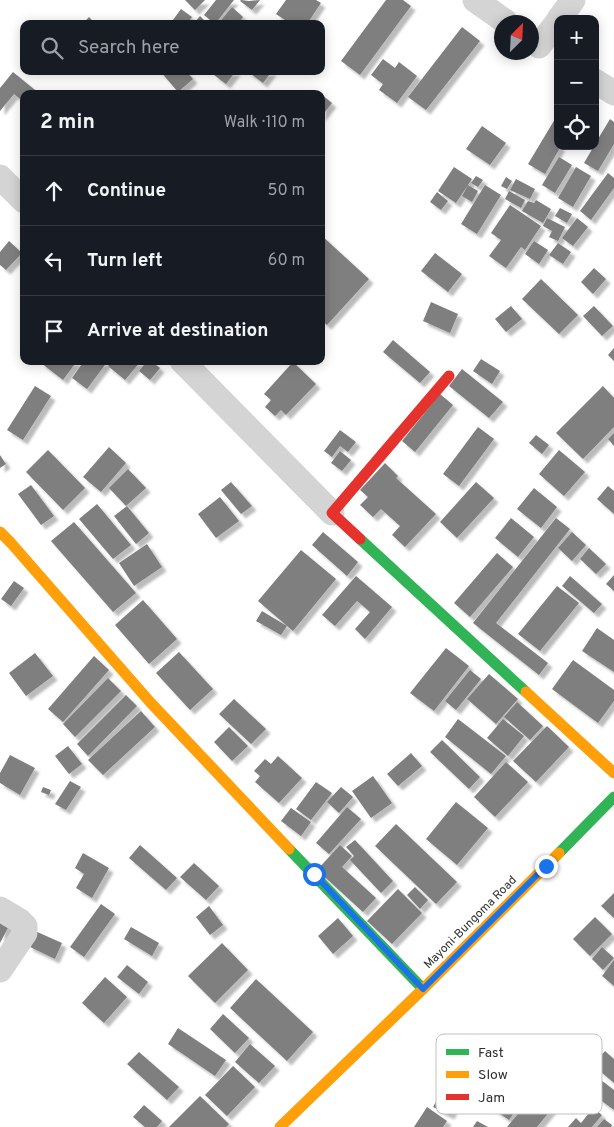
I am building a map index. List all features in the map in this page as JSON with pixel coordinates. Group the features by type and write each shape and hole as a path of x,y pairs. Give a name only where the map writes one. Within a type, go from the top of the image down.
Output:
{"street":[{"path":"475,0 496,15"},
{"path":"562,15 573,0"},
{"path":"543,48 554,27"},
{"path":"599,84 614,93"},
{"path":"0,176 20,197"},
{"path":"186,365 332,513 614,773"},
{"path":"332,513 449,376"},
{"path":"0,532 150,702 423,989"},
{"name":"Mayoni-Bungoma Road","path":"280,1127 423,989 614,797"},
{"path":"0,910 20,921 25,926 25,933 0,970"}],"building":[{"path":"185,0 205,0 195,10"},
{"path":"216,0 234,0 218,20 210,20 204,15"},
{"path":"241,0 249,1 260,0 252,10"},
{"path":"286,0 316,0 321,3 310,20 285,20 276,14"},
{"path":"386,0 403,0 411,6 360,75 341,61"},
{"path":"232,7 243,17 241,20 221,20"},
{"path":"181,9 192,17 190,20 173,20"},
{"path":"462,27 480,41 426,110 408,97"},
{"path":"383,59 395,68 399,62 417,76 397,103 379,90 383,84 371,75"},
{"path":"13,72 35,90 20,90 20,99 14,94 0,111 0,88"},
{"path":"163,75 190,75 193,79 180,90 176,90"},
{"path":"214,75 233,75 226,84"},
{"path":"252,75 269,75 263,83"},
{"path":"325,97 332,103 325,112"},
{"path":"610,119 614,122 614,144 598,171 584,163 592,150 599,150 599,137"},
{"path":"554,121 554,150 559,150 545,174 528,164"},
{"path":"482,126 506,143 490,165 466,149"},
{"path":"559,157 572,165 555,193 542,185"},
{"path":"454,167 472,179 456,203 438,191"},
{"path":"576,167 591,176 573,207 558,198"},
{"path":"608,173 614,178 614,188 591,220 580,211"},
{"path":"476,176 483,180 478,187 471,183"},
{"path":"506,177 512,181 507,189 501,186"},
{"path":"516,179 535,189 530,199 510,190"},
{"path":"468,185 478,191 472,202 462,196"},
{"path":"485,185 501,195 477,234 461,224"},
{"path":"509,191 525,200 521,208 505,199"},
{"path":"437,192 448,201 441,210 430,202"},
{"path":"536,200 551,209 543,223 522,211 528,201 534,203"},
{"path":"510,205 541,226 525,250 521,247 506,268 489,256 501,240 491,233"},
{"path":"560,208 572,214 567,223 555,216"},
{"path":"547,218 565,227 558,241 549,237 552,231 543,226"},
{"path":"577,218 588,227 573,246 562,238"},
{"path":"325,239 369,279 327,325 325,323"},
{"path":"9,241 20,251 20,255 6,270 0,265 0,252"},
{"path":"534,241 548,250 539,264 525,254"},
{"path":"558,243 571,252 563,264 549,255"},
{"path":"435,253 462,274 448,292 421,271"},
{"path":"594,268 606,279 593,294 581,282"},
{"path":"541,279 578,315 559,334 522,299"},
{"path":"431,302 458,314 450,333 423,321"},
{"path":"511,306 522,319 506,332 495,319"},
{"path":"594,306 613,326 602,336 583,316"},
{"path":"393,340 430,372 420,383 383,352"},
{"path":"614,348 614,361 608,355"},
{"path":"481,359 500,371 492,384 473,371"},
{"path":"44,365 74,365 63,380"},
{"path":"81,365 105,365 87,389 72,378"},
{"path":"109,365 138,365 125,380"},
{"path":"144,365 156,365 160,368 150,380 139,371"},
{"path":"290,365 296,365 316,384 286,415 281,410 275,416 265,407 271,400 264,394"},
{"path":"462,369 503,402 489,418 449,386"},
{"path":"35,386 51,396 23,440 7,430"},
{"path":"603,386 614,398 614,427 583,459 556,433"},
{"path":"440,394 453,405 415,452 402,441"},
{"path":"478,427 494,439 459,486 443,474"},
{"path":"340,430 356,442 348,452 340,446 332,457 324,451"},
{"path":"614,433 614,446 608,439"},
{"path":"536,435 549,445 542,454 529,443"},
{"path":"109,447 126,463 101,492 83,477"},
{"path":"48,450 85,488 63,510 26,472"},
{"path":"559,450 585,472 564,496 539,474"},
{"path":"340,451 351,460 342,471 331,463"},
{"path":"0,455 6,464 0,468"},
{"path":"385,463 398,476 396,478 436,514 405,547 392,535 400,526 381,509 373,517 360,505 368,497 360,490"},
{"path":"128,469 146,488 126,506 109,488"},
{"path":"231,482 252,506 241,514 221,490"},
{"path":"476,482 494,498 457,538 440,522"},
{"path":"31,485 54,516 41,525 18,494"},
{"path":"608,486 614,491 614,514 597,499"},
{"path":"534,488 557,507 541,528 517,509"},
{"path":"220,497 239,521 216,538 198,514"},
{"path":"97,504 131,545 113,559 79,519"},
{"path":"127,506 149,533 136,544 114,516"},
{"path":"511,518 534,537 518,557 495,538"},
{"path":"556,518 570,529 496,623 548,663 539,675 473,623"},
{"path":"74,522 136,593 113,612 51,541"},
{"path":"323,532 358,562 347,576 312,545"},
{"path":"572,532 586,545 572,561 558,548"},
{"path":"147,544 162,567 134,586 119,563"},
{"path":"589,548 606,564 596,574 580,559"},
{"path":"301,550 336,579 293,631 258,601"},
{"path":"497,553 513,567 470,617 454,603"},
{"path":"614,575 614,591 606,584"},
{"path":"356,576 392,607 365,639 355,629 370,612 357,601 335,626 322,615"},
{"path":"570,576 602,604 594,613 562,586"},
{"path":"14,581 24,588 11,606 1,599"},
{"path":"557,586 579,603 540,651 518,634"},
{"path":"143,600 177,639 149,664 115,625"},
{"path":"262,611 287,626 281,635 256,621"},
{"path":"597,628 614,640 614,672 582,651"},
{"path":"446,648 469,666 434,711 410,693"},
{"path":"179,652 213,689 190,710 156,673"},
{"path":"35,653 53,676 26,696 9,673"},
{"path":"94,656 109,670 63,722 48,709"},
{"path":"573,660 614,690 614,701 598,723 552,689"},
{"path":"470,670 481,679 456,710 445,701"},
{"path":"489,674 518,699 496,724 467,699"},
{"path":"108,678 121,691 75,737 63,724"},
{"path":"126,695 137,706 88,756 77,744"},
{"path":"234,699 266,729 251,744 219,714"},
{"path":"517,702 543,726 530,740 504,717"},
{"path":"141,711 155,727 103,775 88,760"},
{"path":"458,719 506,756 491,774 445,737"},
{"path":"503,719 524,736 508,756 487,738"},
{"path":"547,726 569,747 536,782 513,761"},
{"path":"229,727 248,746 232,761 214,742"},
{"path":"442,740 480,777 469,789 430,752"},
{"path":"68,746 82,764 69,774 55,756"},
{"path":"411,753 422,766 398,786 387,774"},
{"path":"10,755 35,768 20,795 0,783 0,773"},
{"path":"278,756 302,778 279,803 255,782 260,776 254,771 265,759 271,764"},
{"path":"506,762 528,782 495,817 474,797"},
{"path":"373,776 392,803 371,818 352,791"},
{"path":"70,781 81,787 66,810 55,804"},
{"path":"316,782 332,793 311,820 296,809"},
{"path":"43,787 51,790 49,795 41,792"},
{"path":"341,787 353,797 339,813 327,802"},
{"path":"456,802 488,828 457,865 426,839"},
{"path":"347,807 361,819 329,854 316,843"},
{"path":"291,808 311,822 301,836 281,821"},
{"path":"396,824 457,882 436,904 375,846"},
{"path":"355,840 393,881 381,893 350,860 354,856 346,847"},
{"path":"140,845 177,878 166,890 129,858"},
{"path":"340,845 352,856 342,867 376,898 363,912 317,870"},
{"path":"83,853 109,868 92,898 76,888 84,874 75,868"},
{"path":"194,863 219,886 206,900 180,877"},
{"path":"415,887 428,900 420,909 407,895"},
{"path":"398,889 422,913 392,944 367,921"},
{"path":"614,893 614,918 601,906"},
{"path":"101,904 115,914 84,957 70,947"},
{"path":"209,906 223,925 210,935 196,917"},
{"path":"595,917 612,934 590,956 573,939"},
{"path":"338,918 353,936 333,954 318,936"},
{"path":"0,919 10,924 0,943"},
{"path":"131,927 159,943 152,956 124,939"},
{"path":"35,931 62,943 55,959 28,946"},
{"path":"222,943 248,970 215,1003 188,976"},
{"path":"602,947 614,958 603,970 592,959"},
{"path":"614,960 614,986 602,976"},
{"path":"127,965 148,982 139,994 117,977"},
{"path":"105,977 127,997 104,1023 82,1003"},
{"path":"256,979 313,1032 287,1061 230,1008"},
{"path":"223,1014 249,1038 235,1053 210,1029"},
{"path":"178,1028 226,1060 215,1076 168,1044"},
{"path":"250,1044 275,1066 259,1083 235,1062"},
{"path":"605,1051 614,1059 614,1083 602,1073 602,1054"},
{"path":"139,1052 179,1087 167,1100 127,1064"},
{"path":"233,1066 255,1087 227,1116 205,1095"},
{"path":"602,1081 614,1090 614,1110 602,1101"},
{"path":"200,1096 229,1124 226,1127 169,1127"},
{"path":"144,1105 162,1121 157,1127 145,1127 133,1117"},
{"path":"427,1107 447,1121 443,1127 414,1127"},
{"path":"500,1114 513,1114 509,1120"},
{"path":"518,1114 548,1114 537,1127 507,1127"},
{"path":"588,1114 602,1115 592,1127 568,1127 576,1118 581,1123"},
{"path":"604,1119 612,1125 611,1127 597,1127"},
{"path":"477,1121 488,1127 473,1127"}],"traffic: fast":[{"path":"360,539 526,692"},
{"path":"559,853 614,797"},
{"path":"289,849 423,989"}],"traffic: slow":[{"path":"0,532 150,702 289,849"},
{"path":"526,692 614,773"},
{"path":"280,1127 423,989 559,853"}],"traffic: jam":[{"path":"360,539 332,513 449,376"}],"route":[{"path":"314,874 423,989 546,866"}]}
